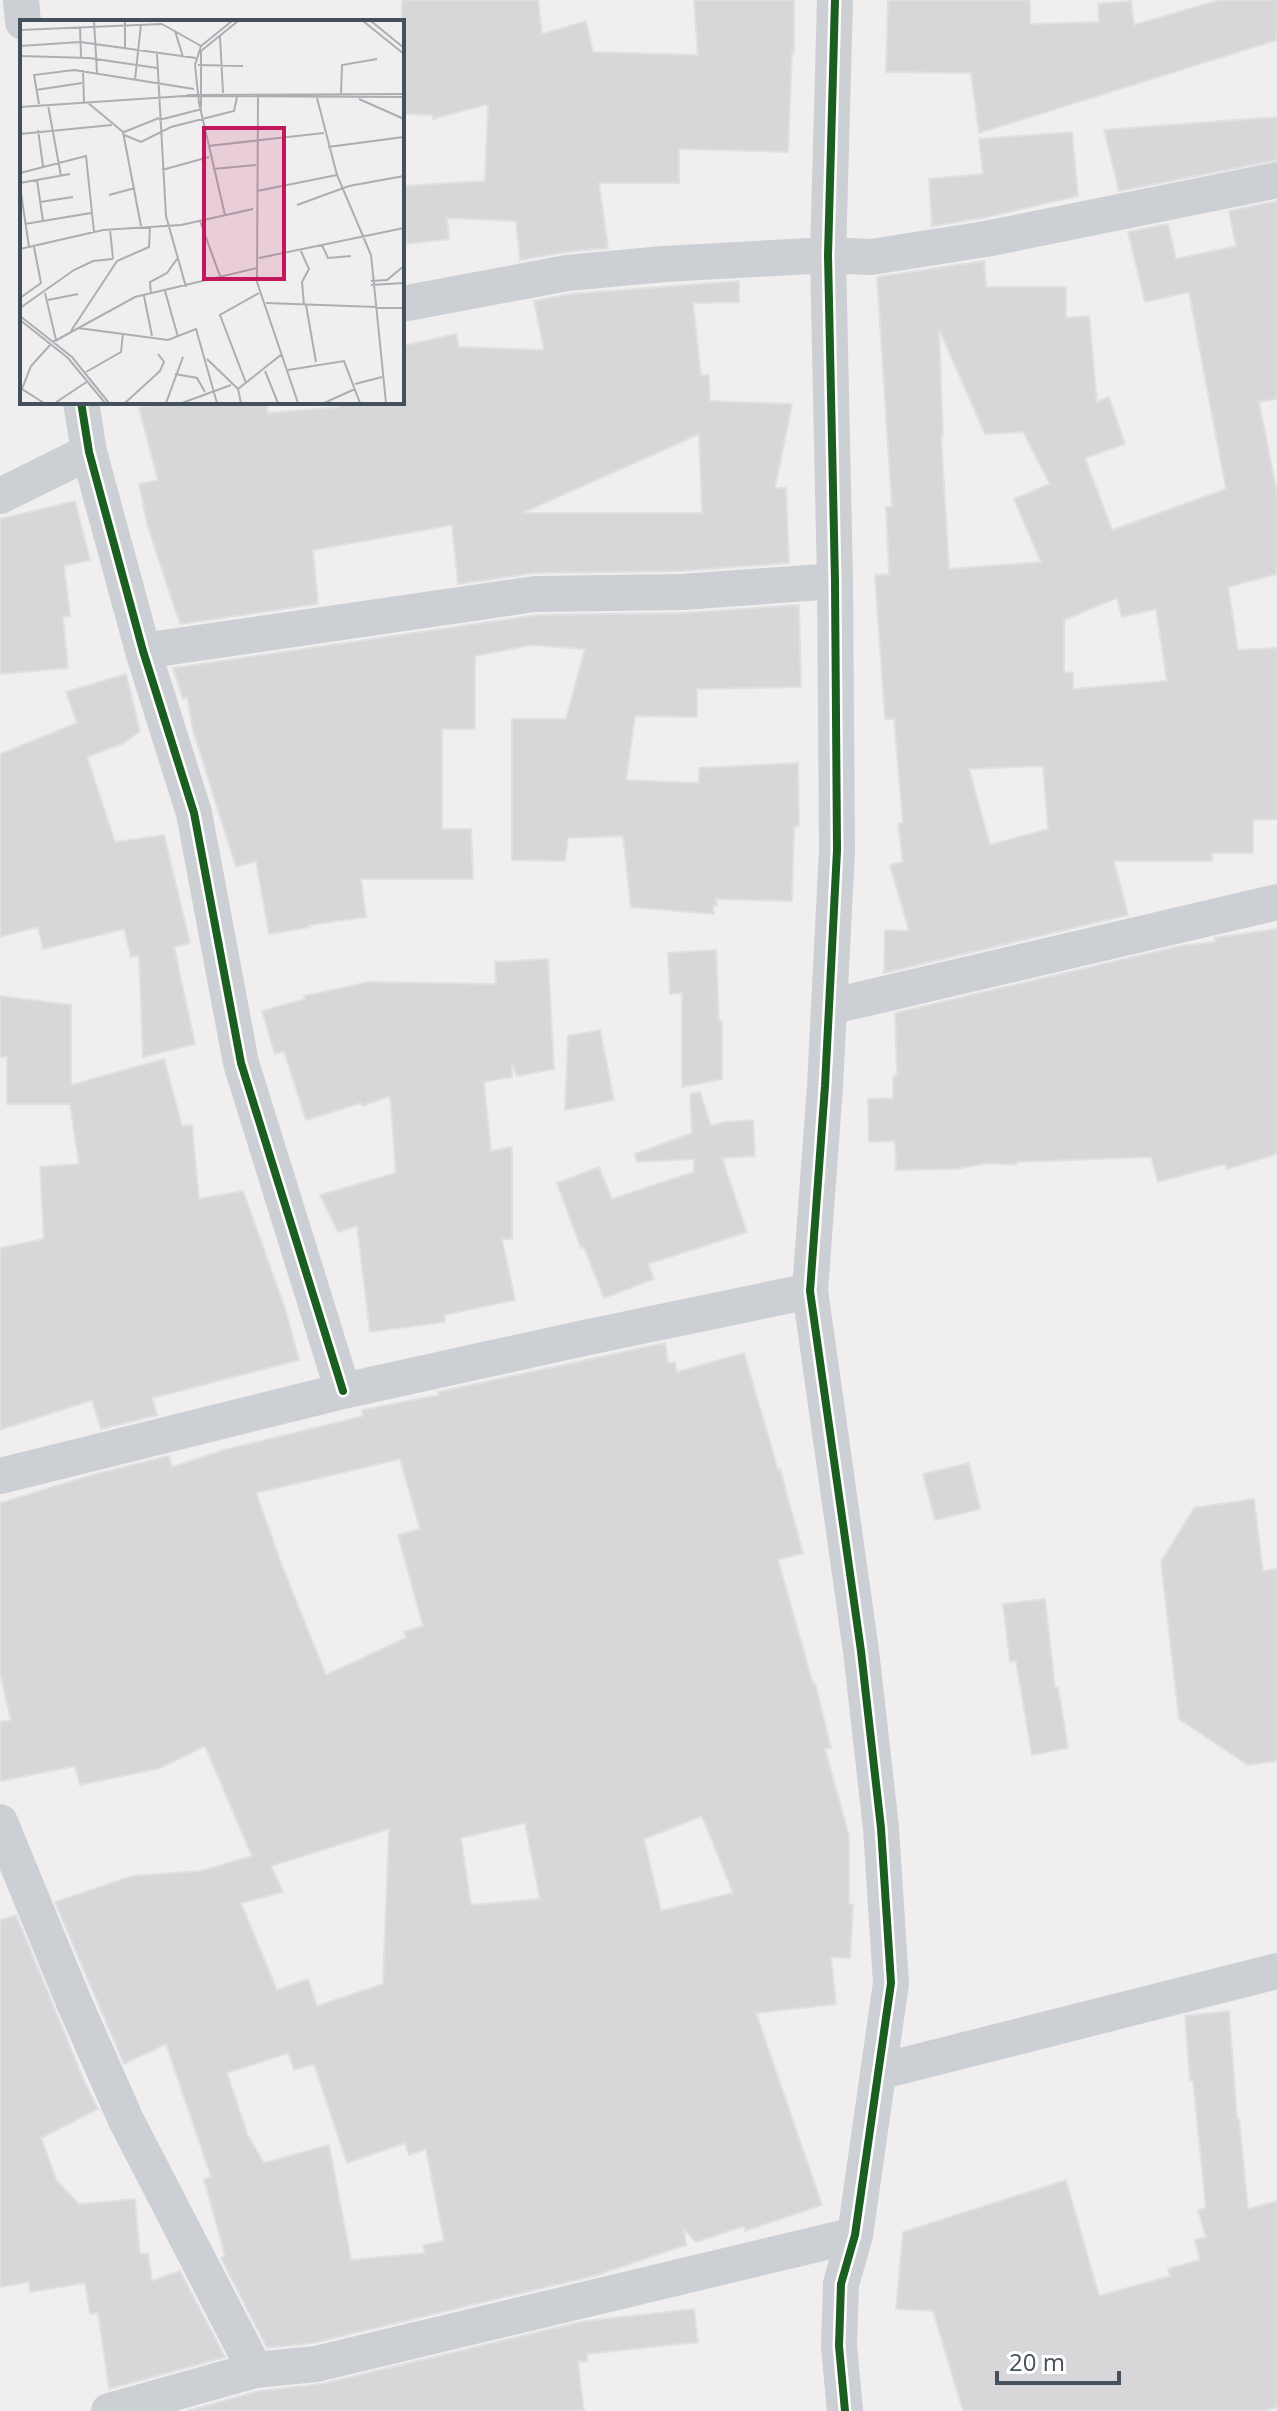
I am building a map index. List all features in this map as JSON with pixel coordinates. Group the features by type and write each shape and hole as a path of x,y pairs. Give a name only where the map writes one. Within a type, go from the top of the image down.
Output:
{"street":[{"path":"21,0 23,20"},
{"path":"835,0 828,255 837,850 810,1291 861,1651 881,1828 891,1983 855,2235 841,2284 839,2346 845,2411"},
{"path":"404,304 567,273 828,255 871,257 986,239 1277,180"},
{"path":"81,404 89,452 143,651 194,813 241,1063 343,1391"},
{"path":"0,496 89,452"},
{"path":"143,651 535,594 682,592 835,581"},
{"path":"829,1007 1277,902"},
{"path":"0,1476 343,1391 810,1291"},
{"path":"0,1822 126,2120 255,2370"},
{"path":"878,2072 1277,1971"},
{"path":"109,2411 255,2370 316,2364 855,2235"}],"building":[{"path":"402,0 538,0 542,34 586,21 593,52 698,55 694,0 794,0 788,152 679,149 679,183 599,183 608,248 520,260 516,221 447,218 449,239 407,244 404,186 485,181 488,104 433,119 432,115 404,114"},
{"path":"888,0 1030,0 1030,24 1099,22 1098,4 1131,1 1134,25 1219,0 1277,0 1277,40 979,133 971,73 886,72"},
{"path":"1277,117 1277,160 1119,191 1104,130"},
{"path":"1072,132 1078,196 932,226 929,179 983,174 979,139"},
{"path":"1277,201 1277,399 1259,402 1277,493 1277,574 1228,587 1238,650 1277,648 1277,819 1253,820 1253,853 1212,853 1212,861 1114,861 1128,915 884,973 885,930 909,931 890,865 903,862 898,824 903,823 894,719 885,719 875,575 889,574 886,507 892,507 877,277 984,261 986,287 1066,287 1066,318 1089,316 1097,402 1109,397 1125,444 1085,458 1112,530 1226,489 1189,292 1145,302 1128,232 1168,224 1176,259 1236,246 1229,211","holes":["939,329 985,434 1023,432 1050,484 1014,499 1041,562 949,569 941,436","1117,598 1122,617 1156,609 1167,681 1073,689 1073,672 1064,673 1064,620","1043,766 1048,829 990,845 969,769"]},
{"path":"739,281 739,302 693,303 701,375 709,375 710,401 792,404 775,488 786,488 789,563 681,571 535,573 458,584 452,525 313,550 318,604 180,624 148,527 139,484 158,480 139,408 153,404 266,404 268,413 339,407 338,404 404,404 404,346 456,334 459,347 544,350 534,301 570,294","holes":["699,434 702,513 522,513"]},
{"path":"75,501 90,560 64,566 70,616 63,617 68,668 0,674 0,519"},
{"path":"799,605 801,687 697,689 697,717 635,716 626,780 699,783 699,768 798,763 799,826 794,827 792,901 716,899 714,914 631,907 623,836 568,838 565,861 512,860 512,719 566,719 585,649 532,645 475,656 475,729 442,729 442,829 471,829 473,879 361,879 366,917 269,934 256,861 236,867 193,730 187,696 183,699 173,668 537,615 683,613"},
{"path":"126,674 140,731 124,743 87,757 115,842 164,835 190,943 174,947 195,1044 143,1057 139,955 131,957 124,929 43,949 38,927 0,937 0,754 77,723 66,692"},
{"path":"1277,929 1277,1154 1227,1169 1225,1164 1158,1182 1151,1157 896,1170 895,1141 869,1142 868,1099 893,1098 893,1076 897,1076 895,1013 1180,946 1215,942 1215,938 1219,937"},
{"path":"716,950 719,1021 722,1021 722,1079 682,1087 682,993 670,994 668,953"},
{"path":"548,959 554,1069 517,1076 512,1062 512,1077 484,1082 491,1151 512,1147 512,1239 502,1239 515,1300 444,1315 445,1322 370,1332 357,1226 338,1232 320,1195 396,1173 390,1096 306,1120 284,1051 275,1054 262,1011 305,999 304,996 369,982 496,984 495,962"},
{"path":"0,996 71,1005 71,1085 164,1059 182,1126 192,1125 199,1199 243,1191 285,1308 299,1360 152,1398 157,1415 101,1429 92,1400 0,1430 0,1248 44,1239 40,1167 79,1164 70,1104 7,1104 7,1057 0,1057"},
{"path":"600,1030 614,1100 565,1110 568,1036"},
{"path":"700,1092 711,1126 753,1120 755,1156 722,1158 747,1232 648,1264 654,1279 604,1298 557,1183 599,1167 612,1199 694,1172 694,1159 637,1162 635,1154 692,1133 690,1094"},
{"path":"665,1343 668,1363 675,1362 677,1372 744,1353 803,1553 778,1560 815,1683 831,1748 825,1749 849,1836 849,1904 853,1905 850,1958 831,1957 836,2004 756,2013 822,2205 745,2231 744,2226 696,2242 684,2229 686,2245 597,2275 313,2343 267,2348 221,2258 225,2256 204,2179 211,2177 166,2044 124,2064 55,1902 132,1876 200,1871 252,1856 205,1746 160,1768 80,1785 75,1766 0,1781 0,1722 11,1720 0,1673 0,1503 169,1456 172,1467 224,1450 363,1416 362,1410 439,1395 438,1392","holes":["400,1459 420,1529 398,1535 423,1626 404,1632 406,1638 326,1675 256,1493","702,1816 733,1893 661,1911 644,1839","525,1823 540,1899 471,1905 461,1838","389,1829 383,1984 317,2006 308,1979 277,1990 241,1903 283,1892 271,1866","288,2053 294,2070 314,2064 347,2163 405,2143 409,2155 426,2149 444,2241 423,2245 425,2253 351,2260 329,2145 264,2163 248,2136 227,2073"]},
{"path":"969,1463 980,1509 935,1520 923,1474"},
{"path":"1254,1499 1263,1571 1277,1569 1277,1761 1248,1765 1179,1719 1161,1562 1194,1508"},
{"path":"1045,1599 1055,1687 1058,1687 1068,1748 1032,1755 1016,1661 1010,1662 1003,1604"},
{"path":"16,1915 98,2109 41,2138 57,2181 79,2204 135,2199 140,2254 148,2253 152,2281 180,2271 225,2357 109,2389 98,2313 90,2314 85,2283 30,2292 29,2282 0,2287 0,1920"},
{"path":"1229,2011 1248,2209 1277,2201 1277,2407 1262,2411 963,2411 933,2311 896,2309 903,2232 1066,2180 1099,2296 1170,2276 1168,2269 1200,2260 1195,2240 1206,2237 1198,2210 1206,2208 1185,2016"},
{"path":"694,2309 698,2342 587,2354 587,2361 578,2362 584,2411 187,2411 259,2391 321,2384 585,2321"}],"cycle path":[{"path":"835,0 828,255 837,850 825,1086 810,1291 861,1651 881,1828 891,1983 855,2235 841,2284 839,2346 845,2411"},
{"path":"81,404 89,452 143,651 194,813 241,1063 343,1391"}]}
